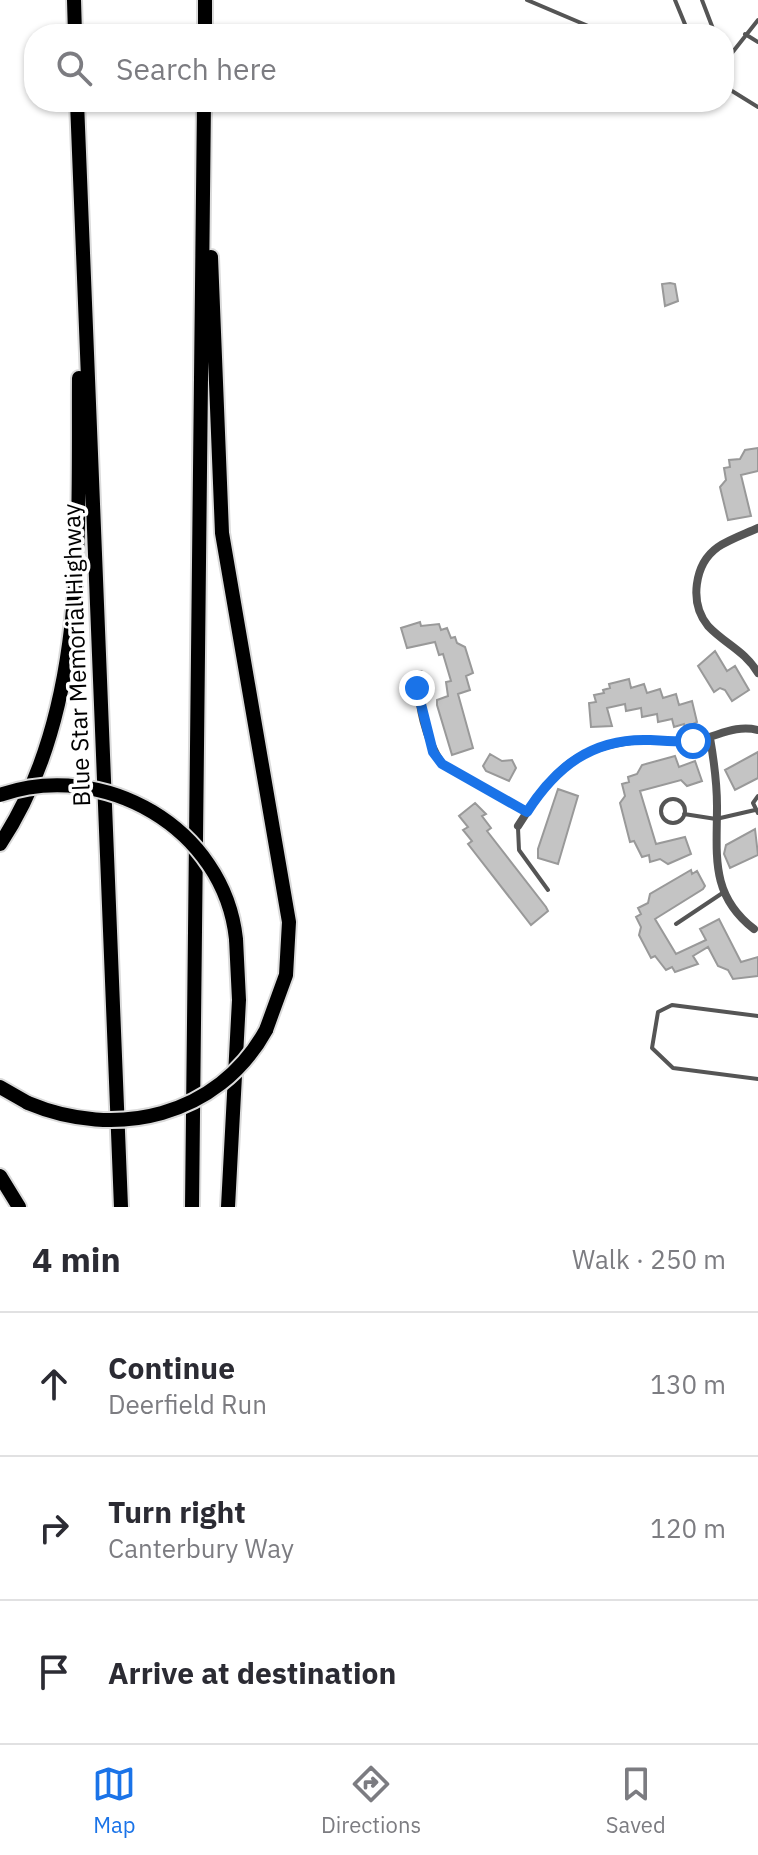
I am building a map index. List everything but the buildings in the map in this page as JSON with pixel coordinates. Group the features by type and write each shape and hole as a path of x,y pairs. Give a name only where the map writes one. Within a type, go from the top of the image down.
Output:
{"highway":[{"path":"74,0 75,24"},
{"path":"205,0 205,24"},
{"name":"Blue Star Memorial Highway","path":"77,112 121,1207"},
{"path":"0,1087 28,1103 66,1115 100,1120 135,1119 169,1112 199,1099 224,1082 247,1060 266,1030 286,975 289,922 237,635 221,524 204,112"},
{"path":"192,1207 204,112"},
{"path":"0,844 26,800 45,752 68,650 78,502 80,182"},
{"path":"0,795 37,786 73,785 119,795 155,812 191,842 213,871 230,909 236,939 239,1000 228,1207"},
{"path":"0,1176 19,1207"}],"street":[{"path":"758,528 717,548 709,556 697,581 696,598 710,627 739,648 758,673"},
{"path":"420,674 417,688 433,752 442,764 527,812"},
{"path":"518,826 554,774 578,755 627,742 679,742 710,738 733,728 758,730"},
{"path":"710,738 716,778 715,859 735,914 754,929"}],"lane":[{"path":"527,0 583,24"},
{"path":"675,0 685,24"},
{"path":"702,0 711,24"},
{"path":"734,48 758,20"},
{"path":"745,34 758,42"},
{"path":"734,92 758,107"},
{"path":"684,814 716,819 756,812 753,803 758,796"},
{"path":"670,800 678,800 684,806 684,814 677,822 670,822 662,814 662,807 670,800"},
{"path":"518,826 519,850 548,890"},
{"path":"676,924 725,892"},
{"path":"758,1016 672,1005 658,1012 652,1048 673,1068 758,1079"}],"route":[{"path":"417,688 433,752 442,764 527,812 554,774 578,755 617,743 693,741"}]}
